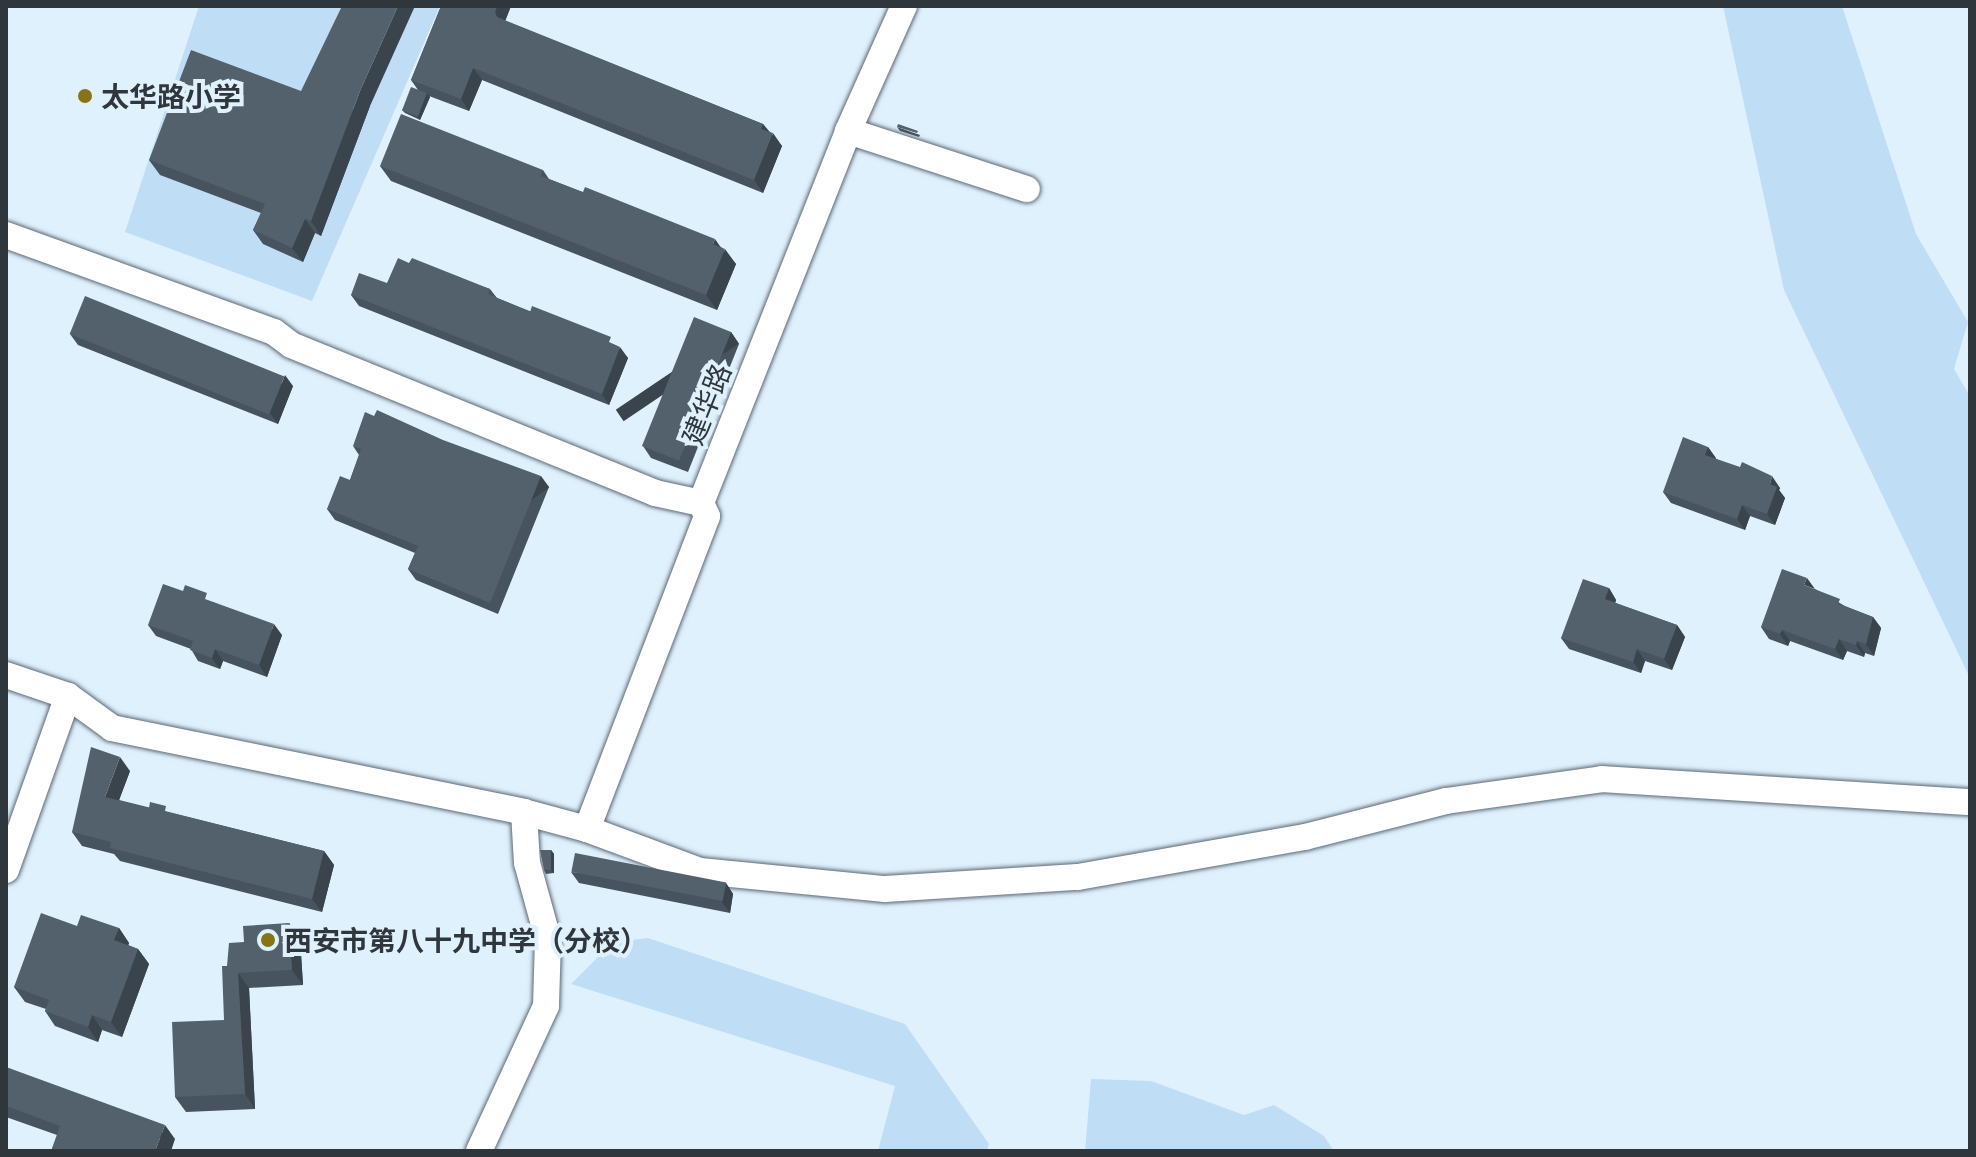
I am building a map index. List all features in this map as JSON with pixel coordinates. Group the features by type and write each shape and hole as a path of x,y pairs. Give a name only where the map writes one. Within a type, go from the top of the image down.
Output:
{"street":[{"name":"建华路","path":"587,829 707,516 701,503 848,131 904,6"},
{"path":"848,131 1027,189"},
{"path":"6,235 274,332 291,345 655,493 701,503"},
{"path":"6,675 68,696 112,728 524,812 587,829 700,871 885,889 1078,877 1305,837 1446,801 1602,779 1970,802"},
{"path":"6,870 68,696"},
{"path":"479,1151 546,1006 548,939 527,863 524,812"}],"shaded area":[{"path":"199,6 440,6 312,301 125,232"},
{"path":"1723,6 1842,6 1916,234 1968,322 1954,369 1970,396 1970,678 1784,290"},
{"path":"648,938 905,1024 989,1144 987,1151 878,1151 895,1086 571,984 613,942"},
{"path":"1091,1079 1151,1081 1244,1115 1274,1105 1324,1136 1334,1151 1085,1151"}],"building":[{"path":"342,6 398,6 360,91 311,221 305,219 292,248 253,230 265,204 149,160 191,50 301,91"},
{"path":"441,6 497,6 497,17 763,124 761,129 773,133 754,180 473,68 461,99 411,80"},
{"path":"411,87 427,93 418,116 402,110"},
{"path":"401,114 543,170 541,176 583,192 585,187 715,239 713,244 725,249 706,295 380,166"},
{"path":"898,124 918,131 897,127"},
{"path":"398,258 409,263 412,258 490,289 488,294 530,312 532,306 611,337 609,342 620,347 602,394 351,295 359,273 387,283"},
{"path":"85,296 284,377 269,415 70,334"},
{"path":"694,317 731,332 679,461 642,446"},
{"path":"377,410 443,440 541,476 490,603 408,569 418,546 327,509 340,476 350,480 361,449 353,446 365,412 374,416"},
{"path":"1683,437 1708,447 1705,455 1740,467 1742,462 1772,476 1770,484 1777,487 1767,514 1742,505 1737,519 1663,492"},
{"path":"1782,569 1807,578 1804,585 1840,599 1838,604 1873,617 1866,644 1857,641 1856,645 1839,639 1835,649 1782,630 1780,634 1761,627"},
{"path":"1583,579 1609,588 1605,599 1677,625 1664,659 1637,649 1633,662 1561,638"},
{"path":"163,584 183,591 185,585 207,593 205,599 274,624 259,665 215,649 212,658 190,650 193,641 148,625"},
{"path":"91,747 120,757 105,797 149,808 150,802 166,806 165,811 324,851 312,899 110,848 111,842 72,832"},
{"path":"540,850 551,850 551,870 544,870"},
{"path":"575,853 726,882 723,901 571,872"},
{"path":"41,913 77,926 81,915 119,928 114,940 138,949 111,1022 92,1015 88,1027 45,1011 49,1000 14,987"},
{"path":"289,923 292,970 238,973 245,1094 175,1097 172,1022 224,1020 222,966 227,966 229,943 244,942 243,926"},
{"path":"6,1067 165,1125 155,1151 51,1151 60,1126 6,1106"}],"place":[{"name":"太华路小学","path":"85,96"},
{"name":"西安市第八十九中学（分校）","path":"268,940"}]}
